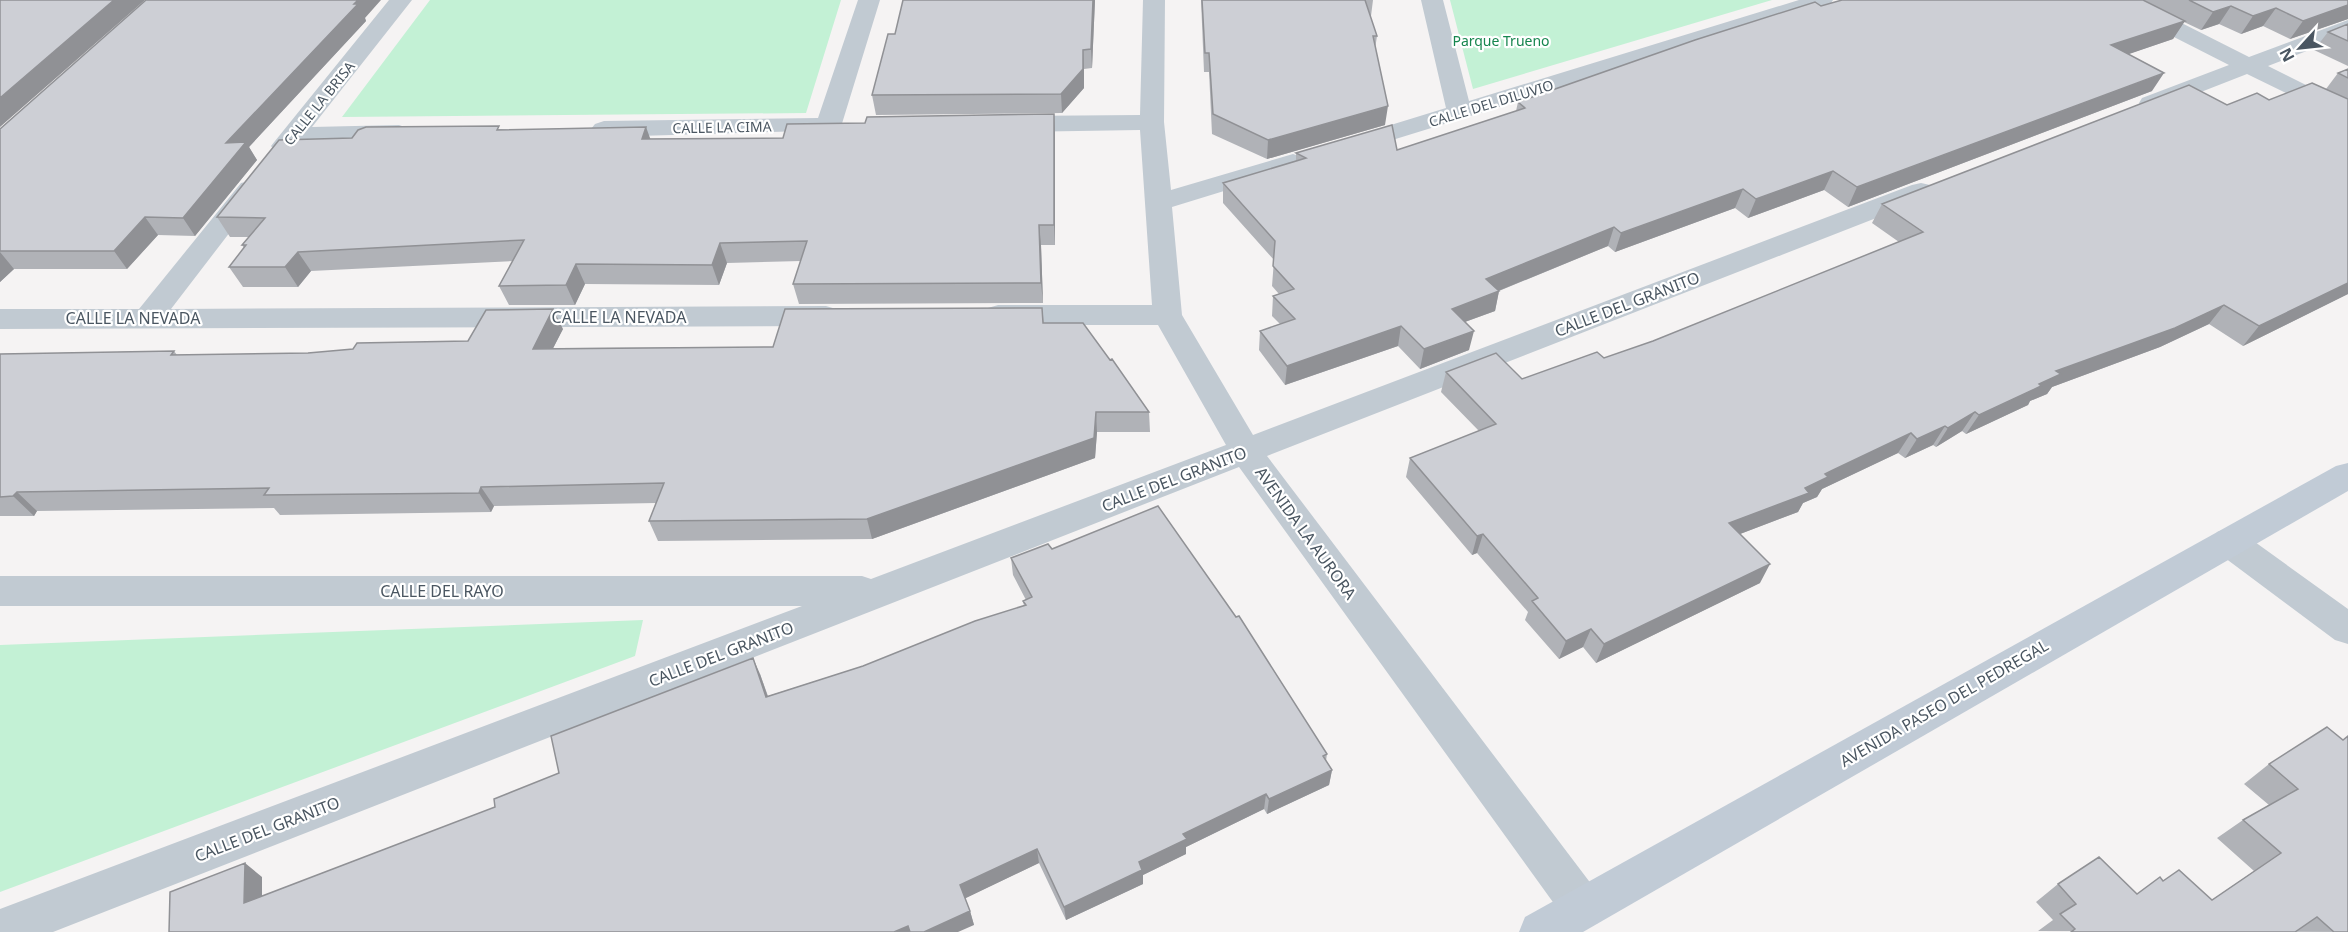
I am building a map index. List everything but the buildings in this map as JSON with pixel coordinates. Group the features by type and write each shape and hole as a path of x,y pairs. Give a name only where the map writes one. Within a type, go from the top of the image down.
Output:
{"main road":[{"name":"AVENIDA PASEO DEL PEDREGAL","path":"1540,932 2348,475"}],"street":[{"name":"CALLE LA BRISA","path":"148,318 401,0"},
{"name":"CALLE LA CIMA","path":"578,130 840,125 869,0"},
{"name":"AVENIDA LA AURORA","path":"1154,0 1152,122 1167,315 1246,452 1583,908"},
{"path":"1432,0 1460,113"},
{"name":"CALLE DEL DILUVIO","path":"1160,202 1460,113 1822,0"},
{"path":"2119,0 2348,116"},
{"path":"2125,113 2348,27"},
{"path":"984,124 1152,122"},
{"path":"293,135 424,133"},
{"name":"CALLE DEL GRANITO","path":"0,931 1947,182"},
{"path":"975,315 1167,315"},
{"name":"CALLE LA NEVADA","path":"0,319 855,316"},
{"path":"2229,542 2348,629"},
{"name":"CALLE DEL RAYO","path":"0,591 883,591"}],"green space":[{"path":"430,0 841,0 806,113 342,117"},
{"name":"Parque Trueno","path":"1450,0 1772,0 1473,89"},
{"path":"643,620 635,656 0,892 0,645"}]}
